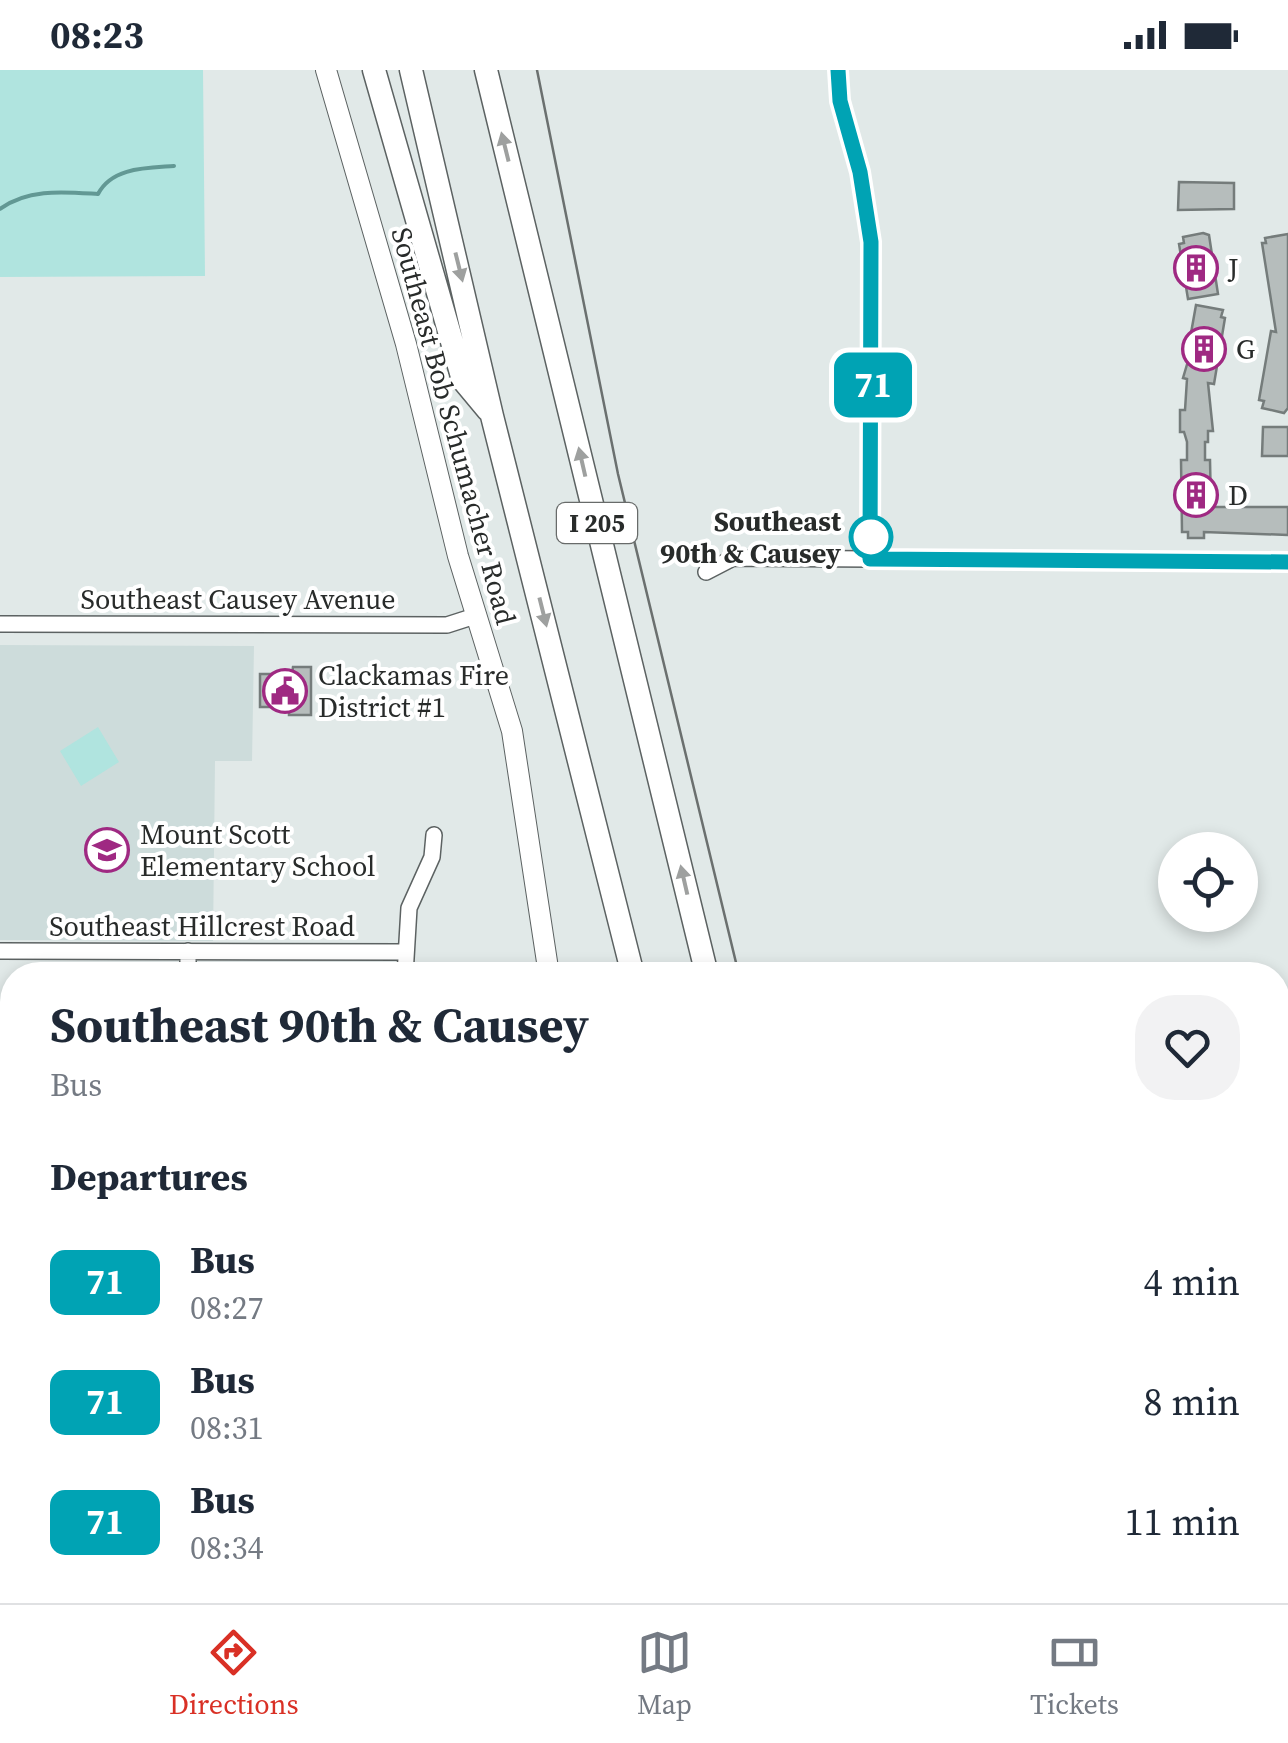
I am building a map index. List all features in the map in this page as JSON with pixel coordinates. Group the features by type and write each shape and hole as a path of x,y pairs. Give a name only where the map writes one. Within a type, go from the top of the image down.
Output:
{"highway":[{"path":"374,70 463,380 492,416"},
{"name":"I 205","path":"411,70 492,416 629,962"},
{"name":"I 205","path":"486,70 704,962"}],"main road":[{"name":"Southeast Bob Schumacher Road","path":"326,70 406,344 475,616 504,699 517,755 547,962"}],"street":[{"path":"838,70 840,101 860,172 871,242 870,559"},
{"path":"706,572 733,558 1288,562"},
{"name":"Southeast Causey Avenue","path":"0,624 447,624 475,616"},
{"path":"404,962 409,908 432,858 434,834"},
{"name":"Southeast Hillcrest Road","path":"0,951 404,952"},
{"path":"188,951 188,962"}],"shaded area":[{"path":"0,70 203,70 205,276 0,277"},
{"name":"Mount Scott Elementary School","path":"0,645 254,646 252,761 215,761 213,941 0,940"},
{"path":"98,727 119,762 81,786 60,751"}],"building":[{"path":"1179,182 1234,183 1234,209 1178,210"},
{"path":"1288,234 1288,408 1284,413 1262,408 1264,401 1259,400 1271,331 1276,332 1262,243 1266,243 1265,238"},
{"name":"J","path":"1209,235 1218,294 1188,299 1179,244 1184,243 1183,237"},
{"path":"1196,305 1223,310 1221,317 1225,318 1214,384 1208,383 1213,431 1208,431 1205,460 1210,460 1211,507 1288,507 1288,535 1204,532 1204,538 1188,538 1188,532 1182,532 1181,460 1187,460 1187,442 1184,432 1180,432 1180,410 1185,410 1187,379 1183,378 1196,334 1191,333"},
{"path":"1263,427 1288,427 1288,456 1262,456"},
{"name":"Clackamas Fire District #1","path":"293,667 311,667 311,715 289,715 289,707 260,707 260,674 292,674"}],"waterway":[{"path":"0,209 35,194 98,194 121,174 174,166"}],"tram line":[{"path":"537,70 618,474 736,962"}],"bus line":[{"name":"71","path":"838,70 840,101 860,172 871,242 870,559 1288,562"}],"place":[{"name":"J","path":"1196,268"},
{"name":"G","path":"1204,349"},
{"name":"D","path":"1196,495"},
{"name":"Southeast 90th & Causey","path":"871,537"},
{"name":"Clackamas Fire District #1","path":"285,691"},
{"name":"Mount Scott Elementary School","path":"107,850"}]}
